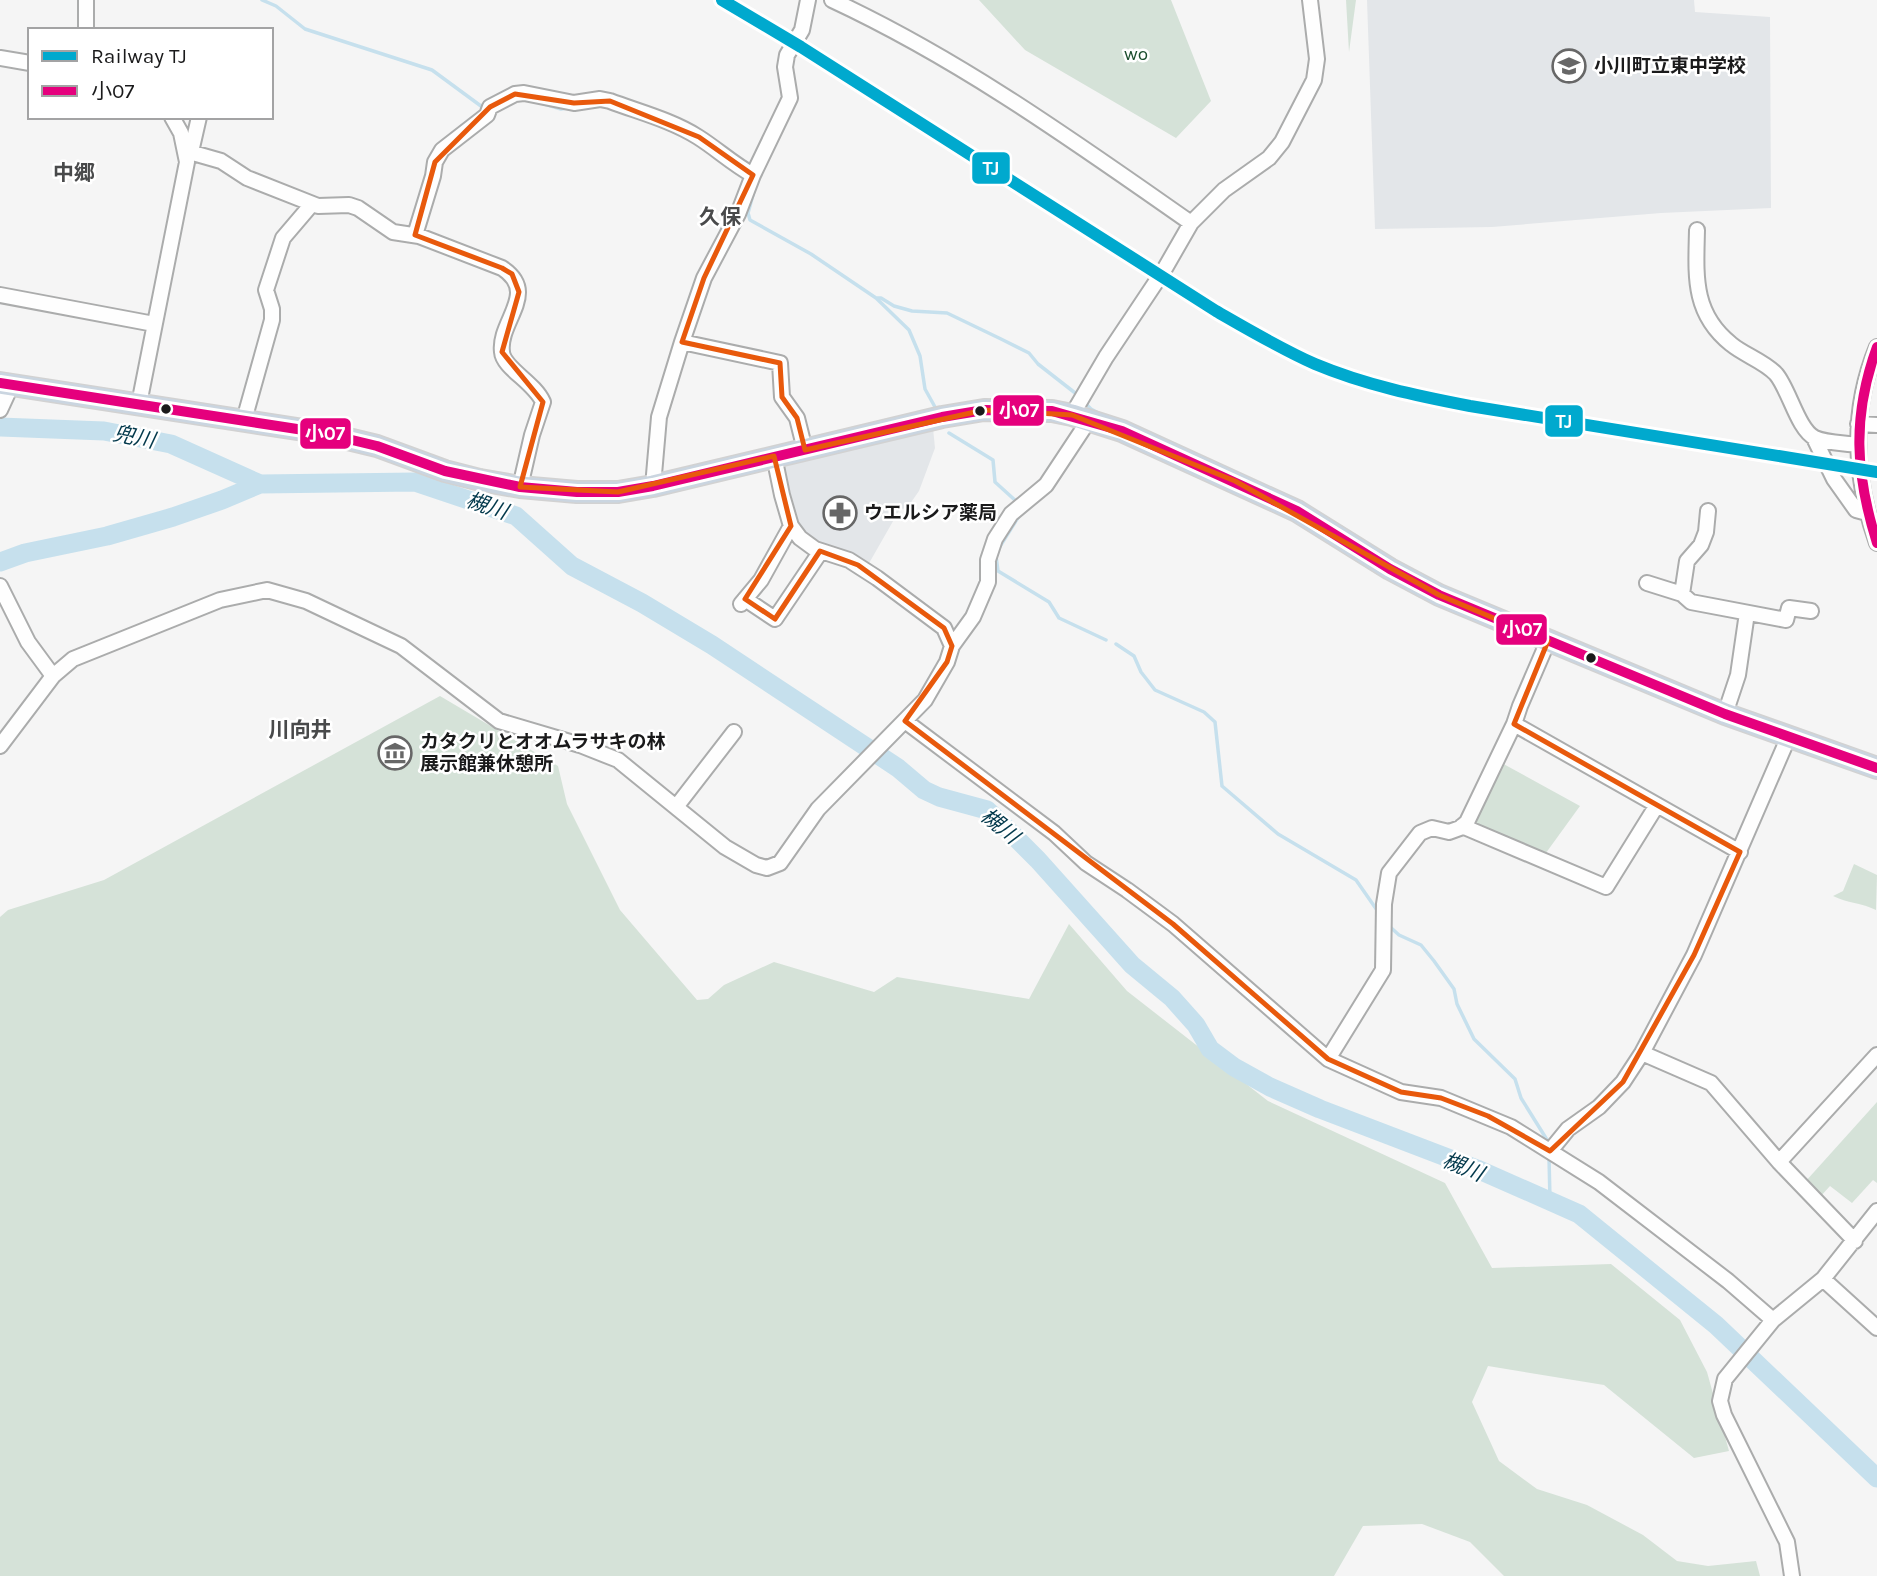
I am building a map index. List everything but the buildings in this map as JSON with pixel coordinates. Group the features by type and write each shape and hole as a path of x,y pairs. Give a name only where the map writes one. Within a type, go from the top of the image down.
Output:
{"highway":[{"path":"6,384 323,433 377,446 481,481 577,492 618,492 653,486 942,417 984,410 1014,409 1080,417 1122,431 1297,511 1390,569 1439,595 1725,714 1877,768"}],"street":[{"path":"653,486 659,416 682,342 704,278 738,214 753,175 790,98 785,67 787,55 802,30 808,0"},
{"path":"832,0 905,36 1002,93 1191,223"},
{"path":"0,746 52,676 73,659 220,600 267,590 306,601 401,646 499,721 580,745 618,760 724,847 756,865 767,868 780,863 818,809 925,700 938,679 952,646 973,617 988,582 988,560 995,539 1011,514 1046,485 1106,357 1164,270 1191,223 1224,190 1269,158 1282,142 1314,80 1317,59 1310,0"},
{"path":"0,58 28,63"},
{"path":"415,235 435,162 442,150 487,115 490,107 515,94 524,93 574,103 600,99 610,101 690,133 753,175"},
{"path":"173,119 189,152"},
{"path":"139,404 189,152 199,119"},
{"path":"189,152 221,161 247,178 312,204 327,207 349,205 358,208 393,232 415,235 512,274 519,292 502,352 505,363 526,378 543,402 531,435 520,487"},
{"path":"244,420 272,320 272,309 266,290 283,238 312,204"},
{"path":"1697,230 1696,277 1701,306 1711,323 1730,343 1775,373 1805,430 1815,438 1834,479 1856,510 1867,513"},
{"path":"0,295 154,324"},
{"path":"682,342 780,363 782,397 797,418 805,450"},
{"path":"1877,347 1864,387 1857,445 1859,475 1877,543"},
{"path":"0,410 6,384"},
{"path":"1858,424 1877,425"},
{"path":"1815,438 1857,445"},
{"path":"774,456 791,526 800,538 821,551 849,560 877,578 944,628 952,646"},
{"path":"1682,594 1687,561 1703,539 1708,511"},
{"path":"791,526 761,580 742,602 775,619 821,551"},
{"path":"1647,583 1682,594 1690,602 1786,620 1789,608 1811,611"},
{"path":"1,588 28,642 52,676"},
{"path":"1725,714 1738,675 1747,613"},
{"path":"1328,1059 1383,970 1384,919 1389,873 1420,833 1432,828 1449,832 1466,822 1514,724 1548,641"},
{"path":"1514,724 1740,852"},
{"path":"900,726 1054,833 1086,863 1173,924 1328,1059 1401,1092 1441,1098 1511,1127 1599,1182 1728,1281 1771,1323"},
{"path":"676,807 734,732"},
{"path":"1550,1151 1569,1129 1599,1107 1623,1082 1642,1053 1694,955 1789,736"},
{"path":"1461,826 1606,887 1657,805"},
{"path":"1642,1053 1710,1083 1779,1163 1855,1241"},
{"path":"1779,1163 1877,1055"},
{"path":"1792,1576 1787,1542 1724,1415 1720,1401 1727,1376 1771,1323 1823,1279 1877,1211"},
{"path":"1823,1279 1877,1328"}],"highlighted area":[{"path":"515,94 574,103 610,101 699,137 753,175 704,278 682,342 780,363 782,397 797,418 805,450 984,410 1072,415 1235,481 1439,595 1548,641 1514,724 1740,852 1694,955 1623,1082 1550,1151 1488,1116 1441,1098 1401,1092 1328,1059 1173,924 905,721 947,662 952,646 944,628 858,565 820,551 775,619 745,599 791,526 774,456 618,492 520,487 543,402 502,352 519,292 512,274 502,268 415,235 435,162 490,107"}],"shaded area":[{"name":"小川町立東中学校","path":"1367,0 1694,0 1695,12 1770,17 1771,208 1661,213 1492,227 1375,229"},
{"path":"933,428 935,448 919,491 907,508 900,509 868,565 813,545 800,527 783,466 786,462"}],"green space":[{"name":"wo","path":"979,0 1171,0 1211,101 1176,138 1025,50"},
{"path":"1346,0 1356,0 1349,52"},
{"path":"440,696 558,766 567,804 620,910 697,1000 708,999 724,985 774,962 874,992 897,977 1029,999 1069,924 1127,991 1268,1101 1445,1183 1492,1268 1611,1264 1680,1320 1707,1372 1729,1451 1694,1458 1604,1385 1488,1366 1472,1402 1499,1461 1537,1489 1587,1505 1643,1535 1677,1561 1708,1566 1756,1561 1760,1576 1504,1576 1470,1542 1422,1524 1363,1526 1334,1576 0,1576 0,917 8,910 104,880"},
{"path":"1498,761 1580,806 1543,857 1475,828 1471,821"},
{"path":"1854,864 1877,875 1876,910 1833,896 1843,891"},
{"path":"1877,1102 1877,1183 1873,1180 1852,1203 1830,1186 1820,1197 1805,1182"}],"waterway":[{"path":"262,0 276,6 305,29 432,70 485,109"},
{"path":"541,103 561,109 567,108"},
{"path":"494,111 507,105"},
{"path":"754,191 748,213 750,220 811,254 876,298 909,330 920,356 925,389 935,407"},
{"path":"876,298 912,311 947,313 1001,339 1029,353 1038,364 1079,396"},
{"path":"1084,402 1100,414"},
{"name":"兜川","path":"0,427 104,431 171,444 260,484"},
{"path":"949,433 993,460 995,482 1017,502"},
{"name":"槻川","path":"0,562 25,553 107,536 173,517 260,484 415,482 516,516 572,566 642,603 712,645 898,768 924,790 939,797 987,810 1038,860 1132,965 1172,998 1196,1025 1210,1049 1234,1067 1270,1087 1320,1109 1477,1169 1579,1214 1716,1325 1877,1478"},
{"path":"999,548 1019,516"},
{"path":"996,556 998,571 1049,602 1059,618 1106,640"},
{"path":"1116,644 1134,656 1141,672 1155,690 1204,712 1215,722 1222,786 1278,834 1356,880 1379,913"},
{"path":"1388,925 1399,935 1421,945 1434,961 1454,989 1457,1004 1474,1039 1515,1079 1521,1098 1549,1143"},
{"path":"1549,1157 1550,1200"}],"rail line":[{"name":"TJ","path":"722,0 801,47 1216,311 1315,364 1372,384 1470,406 1877,472"}],"transit line":[{"name":"小07","path":"1877,347 1863,397 1859,445 1864,493 1877,543"},
{"name":"小07","path":"0,383 323,433 377,446 445,471 520,487 577,492 618,492 653,486 942,417 984,410 1052,411 1122,431 1297,511 1390,569 1439,595 1725,714 1877,768"}],"place":[{"name":"小川町立東中学校","path":"1569,66"},
{"name":"ウエルシア薬局","path":"840,513"},
{"name":"カタクリとオオムラサキの林 展示館兼休憩所","path":"395,753"}],"district":[{"name":"中郷","path":"74,173"},
{"name":"久保","path":"720,217"},
{"name":"川向井","path":"300,730"}]}
